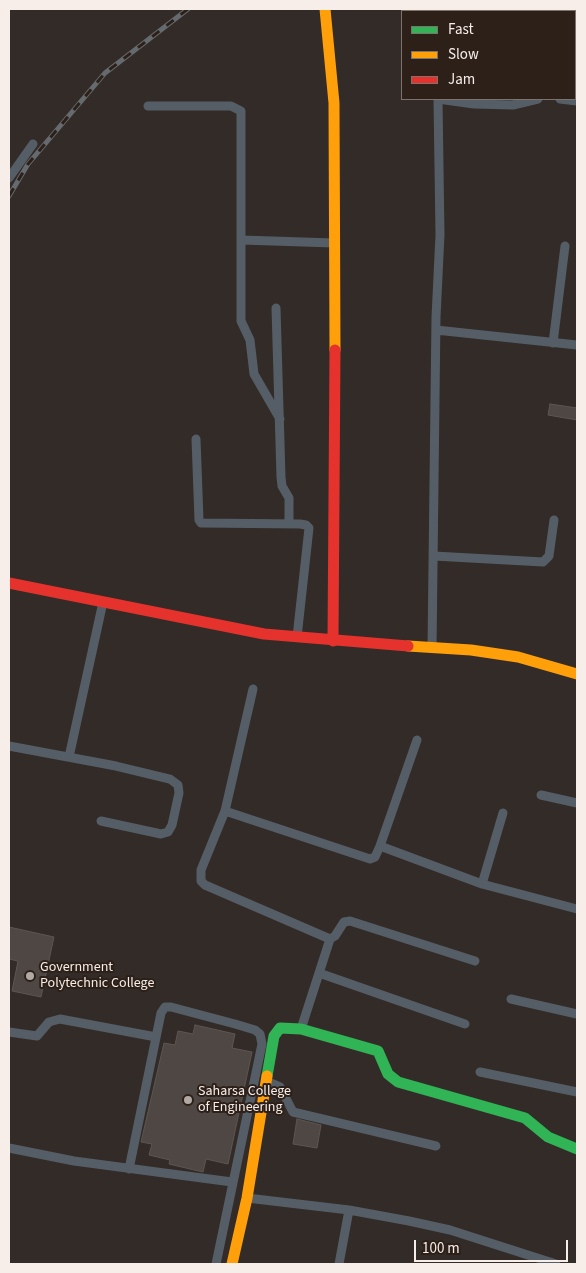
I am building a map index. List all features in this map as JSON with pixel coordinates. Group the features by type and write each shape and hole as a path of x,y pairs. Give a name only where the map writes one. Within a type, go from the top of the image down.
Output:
{"street":[{"path":"325,9 334,103 336,466 333,641"},
{"path":"432,648 436,330 440,235 438,100"},
{"path":"445,100 474,104 513,105 534,100"},
{"path":"148,106 231,106 241,111 242,326 250,340 254,374 280,419"},
{"path":"9,178 33,144"},
{"path":"241,240 334,243"},
{"path":"553,343 564,246"},
{"path":"276,308 281,477 282,486 289,498 289,524"},
{"path":"436,330 577,345"},
{"path":"196,439 199,520 201,523 289,524 306,525 309,528 298,637"},
{"path":"434,556 543,562 549,556 554,520"},
{"path":"9,584 264,634 333,641 471,650 518,657 577,674"},
{"path":"69,757 103,602"},
{"path":"253,689 225,812 201,870 201,881 205,885 330,939"},
{"path":"225,812 370,859 375,857 380,846 417,740"},
{"path":"9,746 170,779 178,784 179,793 172,825 168,832 161,834 101,820"},
{"path":"541,796 577,803"},
{"path":"482,884 503,812"},
{"path":"380,846 482,884 577,909"},
{"path":"301,1029 330,939 335,936 344,922 350,921 475,961"},
{"path":"319,973 464,1024"},
{"path":"511,999 577,1014"},
{"path":"129,1169 161,1013 165,1007 255,1030 262,1037 245,1129 232,1182 216,1264"},
{"path":"9,1032 37,1036 49,1022 60,1018 156,1037"},
{"path":"232,1264 247,1198 276,1031 280,1028 301,1029 378,1051 388,1074 398,1082 525,1118 548,1138 577,1149"},
{"path":"480,1072 577,1092"},
{"path":"266,1081 280,1087 285,1093 293,1112 436,1146"},
{"path":"9,1148 74,1161 232,1182"},
{"path":"247,1198 349,1210 450,1230 556,1264"},
{"path":"339,1264 349,1210"}],"building":[{"path":"550,404 577,408 577,420 548,415"},
{"name":"Government Polytechnic College","path":"9,927 54,937 41,997 12,991 18,961 9,959"},
{"name":"Saharsa College of Engineering","path":"195,1025 235,1034 232,1048 252,1052 228,1164 206,1159 203,1172 169,1164 170,1160 149,1155 152,1144 141,1142 164,1043 175,1045 178,1031 193,1034"},
{"path":"297,1119 321,1125 317,1148 293,1144"}],"railway":[{"path":"9,196 28,164 105,73 188,9"}],"traffic: fast":[{"path":"267,1076 274,1036 280,1028 301,1029 378,1051 388,1074 398,1082 525,1118 548,1137 577,1149"}],"traffic: slow":[{"path":"325,9 334,103 335,350"},
{"path":"408,646 471,650 518,657 577,674"},
{"path":"232,1264 247,1198 267,1076"}],"traffic: jam":[{"path":"333,641 335,350"},
{"path":"9,583 264,634 408,646"}],"place":[{"name":"Government Polytechnic College","path":"30,976"},
{"name":"Saharsa College of Engineering","path":"188,1100"}]}
